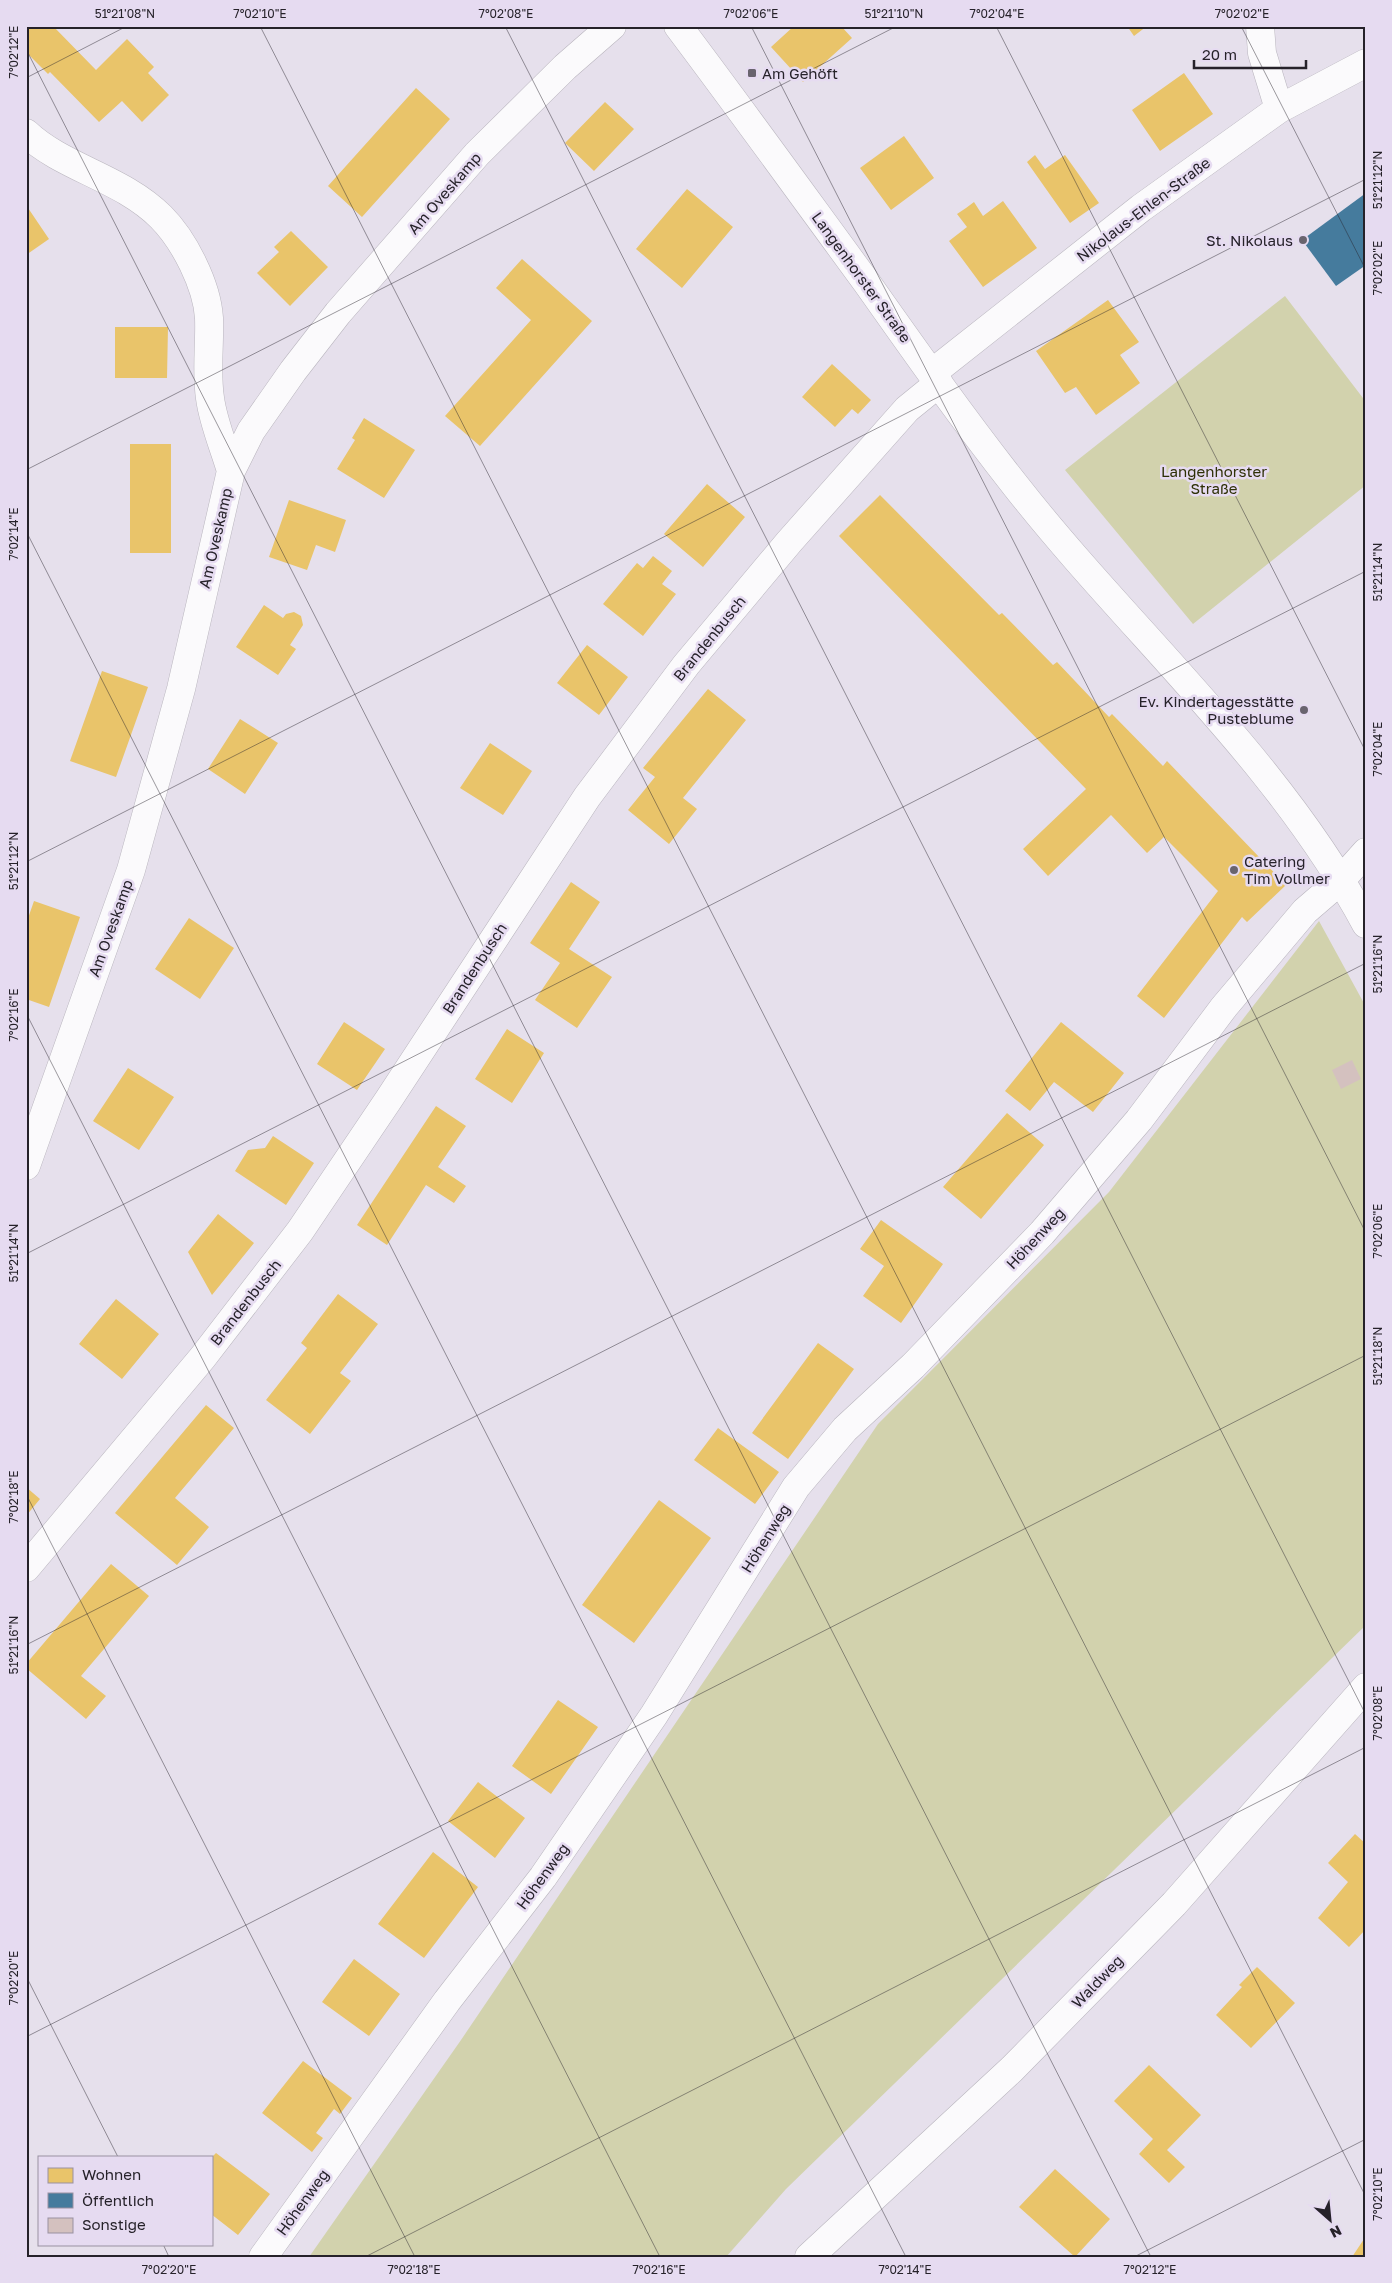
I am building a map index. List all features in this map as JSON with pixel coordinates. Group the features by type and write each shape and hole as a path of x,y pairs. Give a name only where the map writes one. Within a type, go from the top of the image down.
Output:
{"street":[{"name":"Am Oveskamp","path":"26,1166 131,870 181,689 231,471 251,431 293,371 338,313 477,154 565,67 612,26"},
{"name":"Langenhorster Straße","path":"678,26 1015,485 1084,568 1266,774 1353,889 1366,924"},
{"path":"1260,26 1262,53 1279,109"},
{"name":"Nikolaus-Ehlen-Straße","path":"935,378 1141,208 1279,109 1358,65 1366,63"},
{"path":"26,133 34,141 122,187 161,217 184,248 200,281 209,316 210,398 231,471"},
{"name":"Brandenbusch","path":"26,1568 202,1357 300,1231 389,1099 587,796 686,665 789,542 935,378"},
{"path":"1353,889 1366,852"},
{"name":"Höhenweg","path":"263,2257 442,2007 543,1877 654,1715 796,1487 845,1429 913,1366 1042,1233 1139,1120 1224,1007 1305,911 1353,889"},
{"name":"Waldweg","path":"809,2257 1012,2069 1174,1904 1366,1687"}],"green space":[{"name":"Langenhorster Straße","path":"1285,296 1366,402 1366,485 1193,624 1065,470"},
{"path":"1319,921 1366,1007 1366,1625 786,2189 726,2257 309,2257 461,2040 878,1424 1109,1192"}],"building: Wohnen":[{"path":"26,26 53,26 96,70 127,39 154,67 148,73 169,95 142,122 122,101 99,122 50,72 48,74 26,52"},
{"path":"794,26 841,26 852,38 803,82 771,47"},
{"path":"1127,26 1147,26 1134,36"},
{"path":"1184,73 1213,114 1160,151 1132,110"},
{"path":"416,88 450,119 362,217 328,186"},
{"path":"605,102 634,129 594,171 565,143"},
{"path":"904,136 934,178 891,210 860,168"},
{"path":"1035,155 1045,169 1065,155 1099,203 1070,223 1027,162"},
{"path":"687,189 733,227 682,288 636,249"},
{"path":"1003,201 1037,248 983,287 949,241 967,227 957,214 974,202 983,216"},
{"path":"26,205 49,239 26,255"},
{"path":"291,231 328,267 290,306 257,273 279,252 274,247"},
{"path":"522,259 592,321 480,446 445,416 531,320 496,288"},
{"path":"1108,300 1139,342 1120,355 1140,383 1096,415 1076,387 1065,393 1036,351"},
{"path":"115,327 168,327 167,378 115,378"},
{"path":"832,364 871,400 858,414 852,409 835,427 802,397"},
{"path":"364,418 415,450 384,498 337,469 355,440 352,438"},
{"path":"130,444 171,444 171,553 130,553"},
{"path":"707,484 745,517 703,567 664,534"},
{"path":"880,495 999,615 1002,613 1053,665 1057,662 1109,717 1112,714 1163,766 1167,761 1286,885 1247,922 1242,917 1164,1018 1137,996 1218,891 1164,837 1147,853 1111,815 1048,876 1023,849 1086,789 839,536"},
{"path":"289,500 346,520 335,552 316,545 307,570 269,557"},
{"path":"653,556 672,571 662,584 676,594 643,636 603,604 637,563 643,568"},
{"path":"264,605 283,618 286,614 294,612 301,616 303,625 290,645 296,649 278,675 236,647"},
{"path":"587,645 628,677 599,715 557,683"},
{"path":"102,671 148,687 116,777 70,761"},
{"path":"708,689 746,720 683,798 697,809 669,844 628,810 655,777 643,768"},
{"path":"240,719 278,743 245,794 208,769"},
{"path":"490,743 532,771 503,815 460,788"},
{"path":"571,882 600,902 569,949 612,977 577,1028 535,1000 560,963 530,943"},
{"path":"34,901 80,917 49,1007 26,999 26,924"},
{"path":"189,918 234,948 200,999 155,969"},
{"path":"344,1022 385,1049 357,1090 317,1064"},
{"path":"1061,1022 1124,1073 1093,1112 1054,1082 1030,1111 1005,1091"},
{"path":"507,1029 544,1053 512,1103 475,1079"},
{"path":"128,1068 174,1097 139,1150 93,1121"},
{"path":"436,1106 466,1126 438,1167 466,1186 454,1203 426,1185 387,1245 357,1225"},
{"path":"1007,1113 1044,1145 981,1219 943,1187"},
{"path":"273,1136 314,1163 286,1205 235,1171 248,1150 265,1148"},
{"path":"218,1214 254,1243 212,1295 188,1252"},
{"path":"881,1220 943,1264 901,1323 863,1296 884,1266 860,1249"},
{"path":"338,1294 378,1324 340,1373 351,1381 310,1434 266,1400 307,1348 301,1343"},
{"path":"116,1299 159,1334 122,1379 79,1344"},
{"path":"818,1343 854,1369 788,1459 752,1433"},
{"path":"206,1405 234,1428 175,1498 209,1527 177,1565 115,1513"},
{"path":"718,1428 779,1472 755,1504 694,1460"},
{"path":"26,1487 40,1499 26,1516"},
{"path":"659,1500 711,1538 634,1643 582,1605"},
{"path":"111,1564 149,1596 81,1676 106,1696 86,1719 26,1668 26,1664"},
{"path":"558,1700 598,1727 551,1794 512,1766"},
{"path":"478,1782 525,1818 495,1858 448,1821"},
{"path":"1355,1834 1366,1844 1366,1929 1349,1947 1318,1918 1348,1882 1328,1863"},
{"path":"433,1852 478,1887 424,1958 378,1924"},
{"path":"354,1959 400,1994 369,2036 322,2002"},
{"path":"1257,1967 1295,2003 1251,2048 1216,2015 1242,1987 1239,1985"},
{"path":"303,2061 352,2098 340,2114 334,2109 316,2133 323,2138 312,2152 262,2113"},
{"path":"1149,2065 1201,2115 1167,2150 1185,2167 1169,2183 1139,2154 1153,2139 1114,2101"},
{"path":"216,2153 270,2194 238,2235 212,2215 212,2157"},
{"path":"1055,2169 1110,2219 1075,2257 1019,2207"},
{"path":"1366,2236 1366,2257 1352,2257"}],"building: Öffentlich":[{"name":"St. Nikolaus","path":"1366,193 1366,265 1336,286 1302,240"}],"building: Sonstige":[{"path":"1352,1060 1361,1079 1341,1089 1332,1070"}],"place":[{"name":"Am Gehöft","path":"752,73"},
{"name":"St. Nikolaus","path":"1303,240"},
{"name":"Ev. Kindertagesstätte Pusteblume","path":"1304,710"},
{"name":"Catering Tim Vollmer","path":"1234,870"}]}
